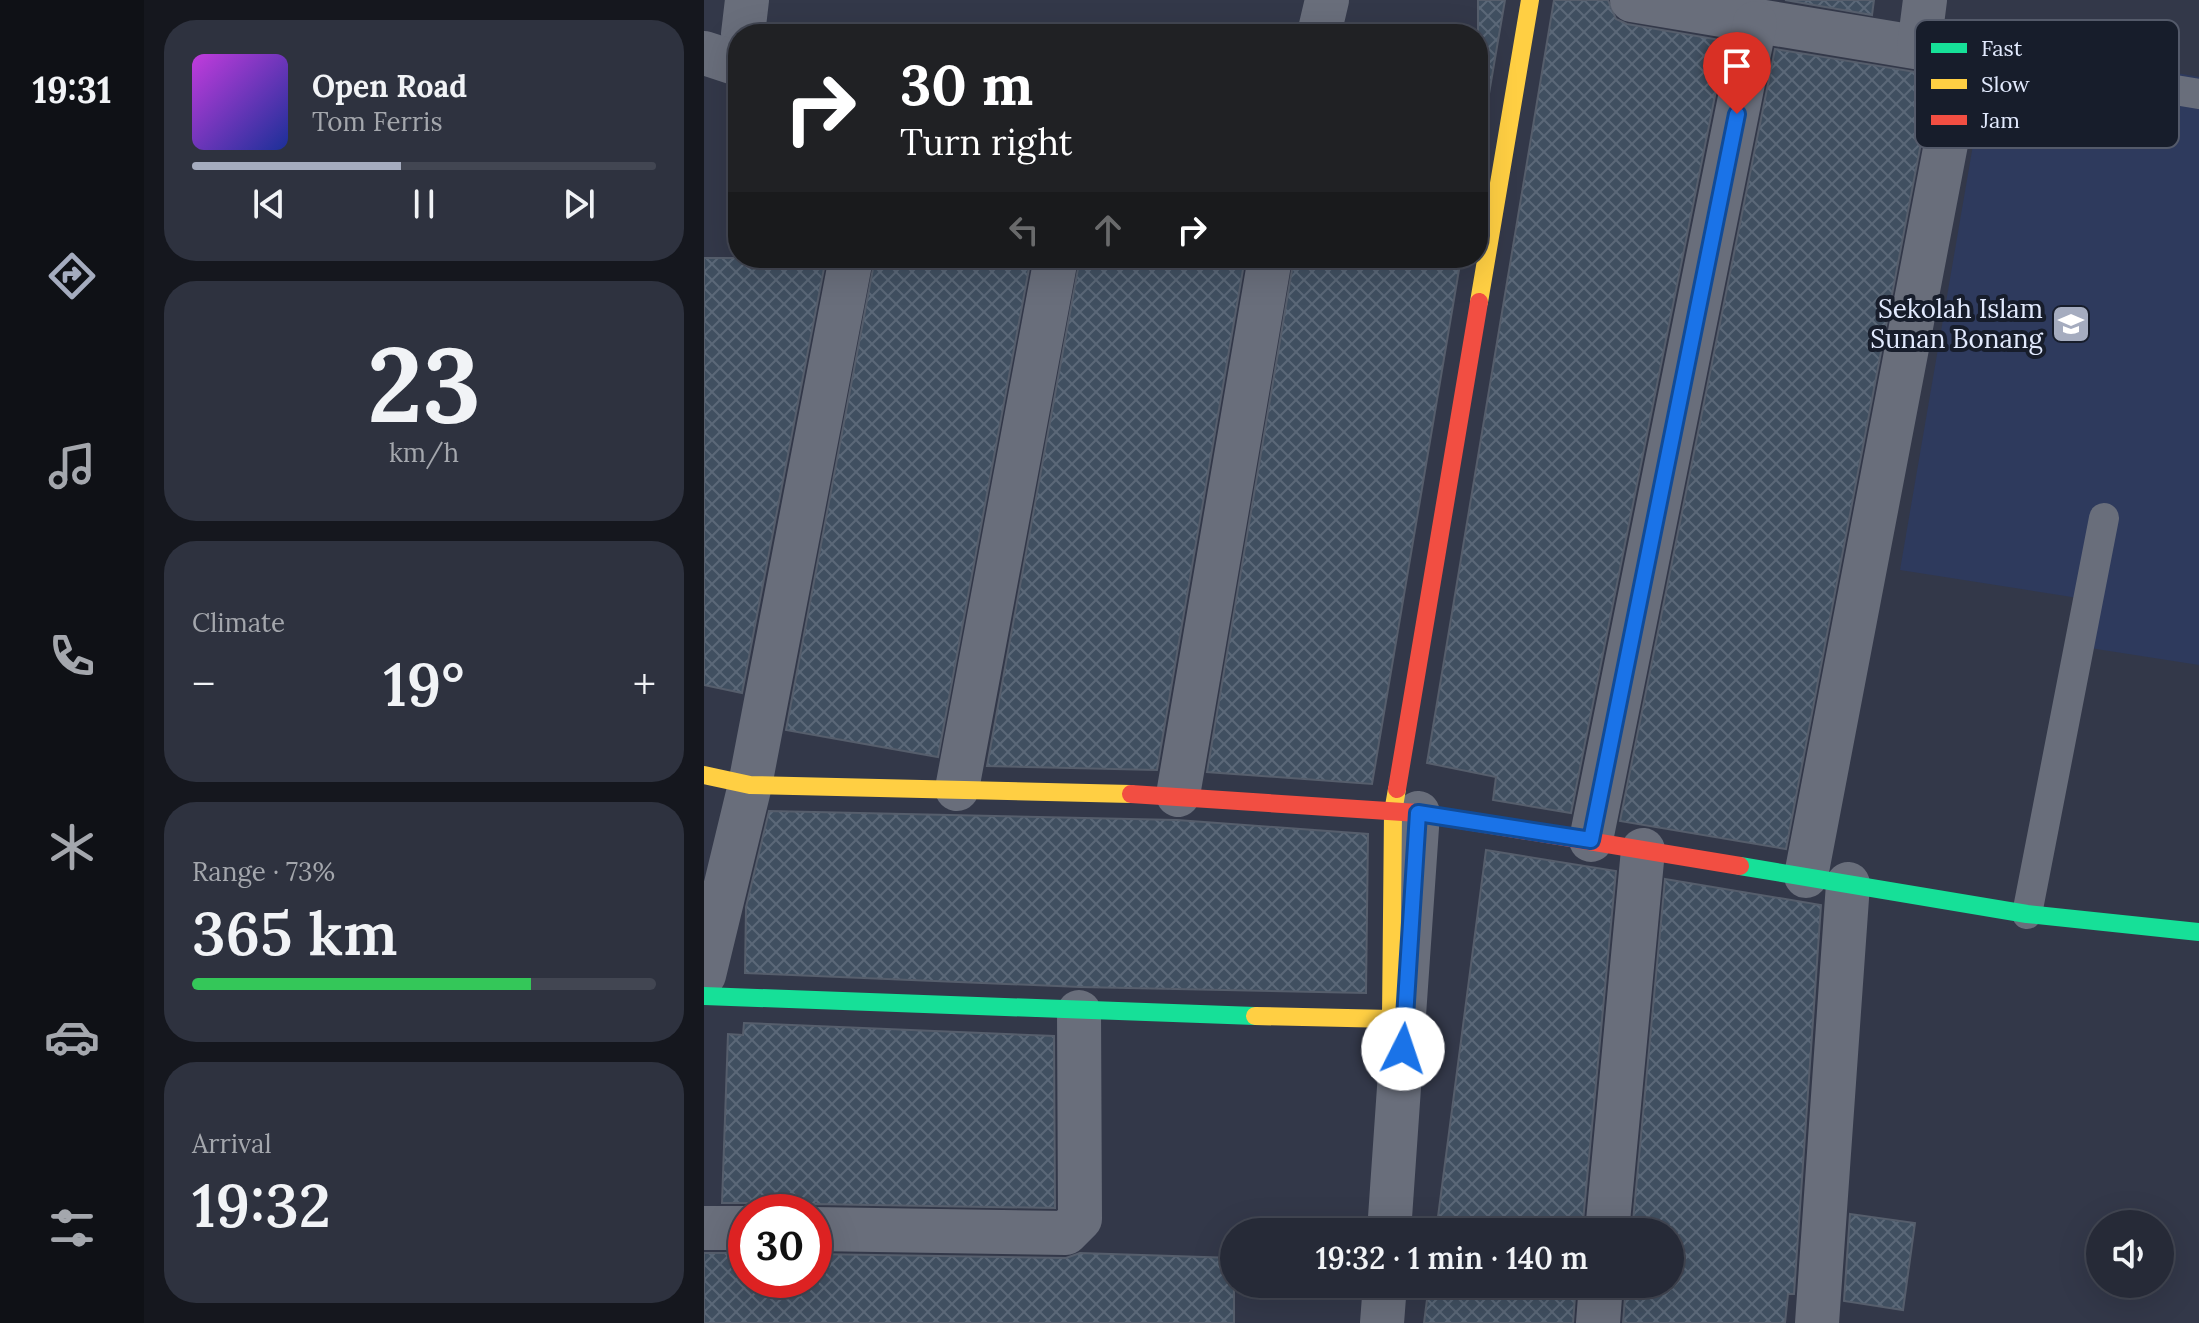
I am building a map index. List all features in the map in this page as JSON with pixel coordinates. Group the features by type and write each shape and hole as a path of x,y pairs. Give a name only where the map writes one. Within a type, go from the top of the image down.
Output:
{"street":[{"path":"744,24 747,0"},
{"path":"704,996 1079,1012 1391,1019 1406,813 1530,0"},
{"path":"1632,0 1755,23 1915,46"},
{"path":"1922,20 1925,0"},
{"path":"1591,840 1755,23"},
{"path":"704,53 728,61"},
{"path":"1806,876 1945,148"},
{"path":"704,975 750,785 849,268"},
{"path":"957,789 1054,268"},
{"path":"1178,795 1268,268"},
{"path":"704,775 750,785 1178,795 1406,813 1591,840 2027,914 2199,932"},
{"path":"1390,1218 1406,813"},
{"path":"1608,1218 1643,850"},
{"path":"1823,1322 1848,884"},
{"path":"832,1229 1066,1233 1074,1227 1080,1219 1079,1012"},
{"path":"704,1228 728,1228"},
{"path":"1382,1323 1384,1298"},
{"path":"1598,1323 1600,1298"}],"lane":[{"path":"2179,91 2199,94"},
{"path":"2027,914 2104,518"}],"shaded area":[{"name":"Sekolah Islam Sunan Bonang","path":"2179,73 2199,77 2199,665 2090,648 2097,601 1900,570 1972,148 2179,148"}],"building":[{"path":"1478,0 1505,0 1488,99 1488,24 1478,24"},
{"path":"1554,0 1608,0 1616,19 1627,24 1726,41 1571,813 1493,800 1496,777 1427,763"},
{"path":"1785,0 1874,0 1872,15"},
{"path":"1775,49 1915,72 1915,148 1920,148 1786,849 1620,821"},
{"path":"704,258 728,258 728,268 824,268 742,693 704,685"},
{"path":"873,268 1029,268 938,757 786,730"},
{"path":"1078,268 1243,268 1157,770 987,766"},
{"path":"1292,268 1459,268 1372,784 1207,772"},
{"path":"769,811 1177,820 1368,834 1366,993 1080,987 745,973 746,907"},
{"path":"1486,850 1616,871 1583,1218 1438,1218"},
{"path":"1665,879 1821,905 1794,1294 1788,1294 1785,1323 1623,1323 1625,1298 1684,1298 1684,1218 1633,1218"},
{"path":"744,1023 1054,1036 1055,1208 832,1204 832,1194 728,1194 728,1203 722,1203 728,1034 743,1035"},
{"path":"1850,1214 1915,1223 1903,1310 1844,1301"},
{"path":"704,1253 728,1253 728,1298 832,1298 832,1254 1066,1258 1080,1253 1220,1258 1220,1298 1234,1298 1234,1323 704,1323"},
{"path":"1427,1298 1575,1298 1573,1323 1424,1323"}],"traffic: fast":[{"path":"1740,866 2027,914 2199,932"},
{"path":"704,996 1255,1016"}],"traffic: slow":[{"path":"1488,249 1530,0"},
{"path":"1479,302 1485,268"},
{"path":"704,775 750,785 1131,794"},
{"path":"1255,1016 1391,1019 1393,812 1397,789"}],"traffic: jam":[{"path":"1397,789 1479,302"},
{"path":"1131,794 1418,813 1740,866"}],"place":[{"name":"Sekolah Islam Sunan Bonang","path":"2071,324"}],"route":[{"path":"1403,1049 1418,813 1591,840 1737,114"}]}
